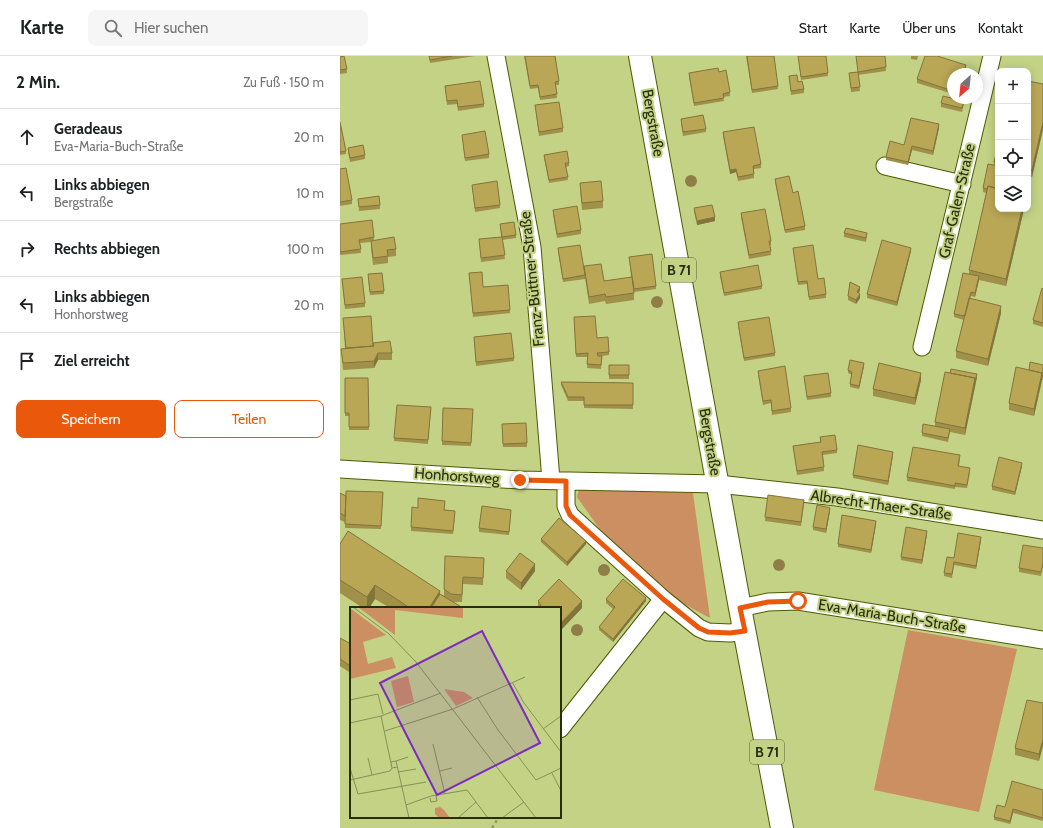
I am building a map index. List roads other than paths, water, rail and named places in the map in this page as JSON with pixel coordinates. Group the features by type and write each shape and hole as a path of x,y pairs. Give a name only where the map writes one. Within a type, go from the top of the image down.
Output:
{"main road":[{"name":"Bergstraße","path":"640,56 740,608 782,828"}],"street":[{"name":"Franz-Büttner-Straße","path":"496,56 532,247 559,481 566,506 570,515 663,599 699,628 708,632 730,633 745,631"},
{"name":"Graf-Galen-Straße","path":"922,347 992,56"},
{"path":"885,166 962,184"},
{"name":"Honhorstweg","path":"340,469 559,481 718,484"},
{"name":"Albrecht-Thaer-Straße","path":"718,484 837,497 1043,530"},
{"path":"561,728 663,599"},
{"name":"Eva-Maria-Buch-Straße","path":"740,608 768,602 798,601 1043,640"}]}
